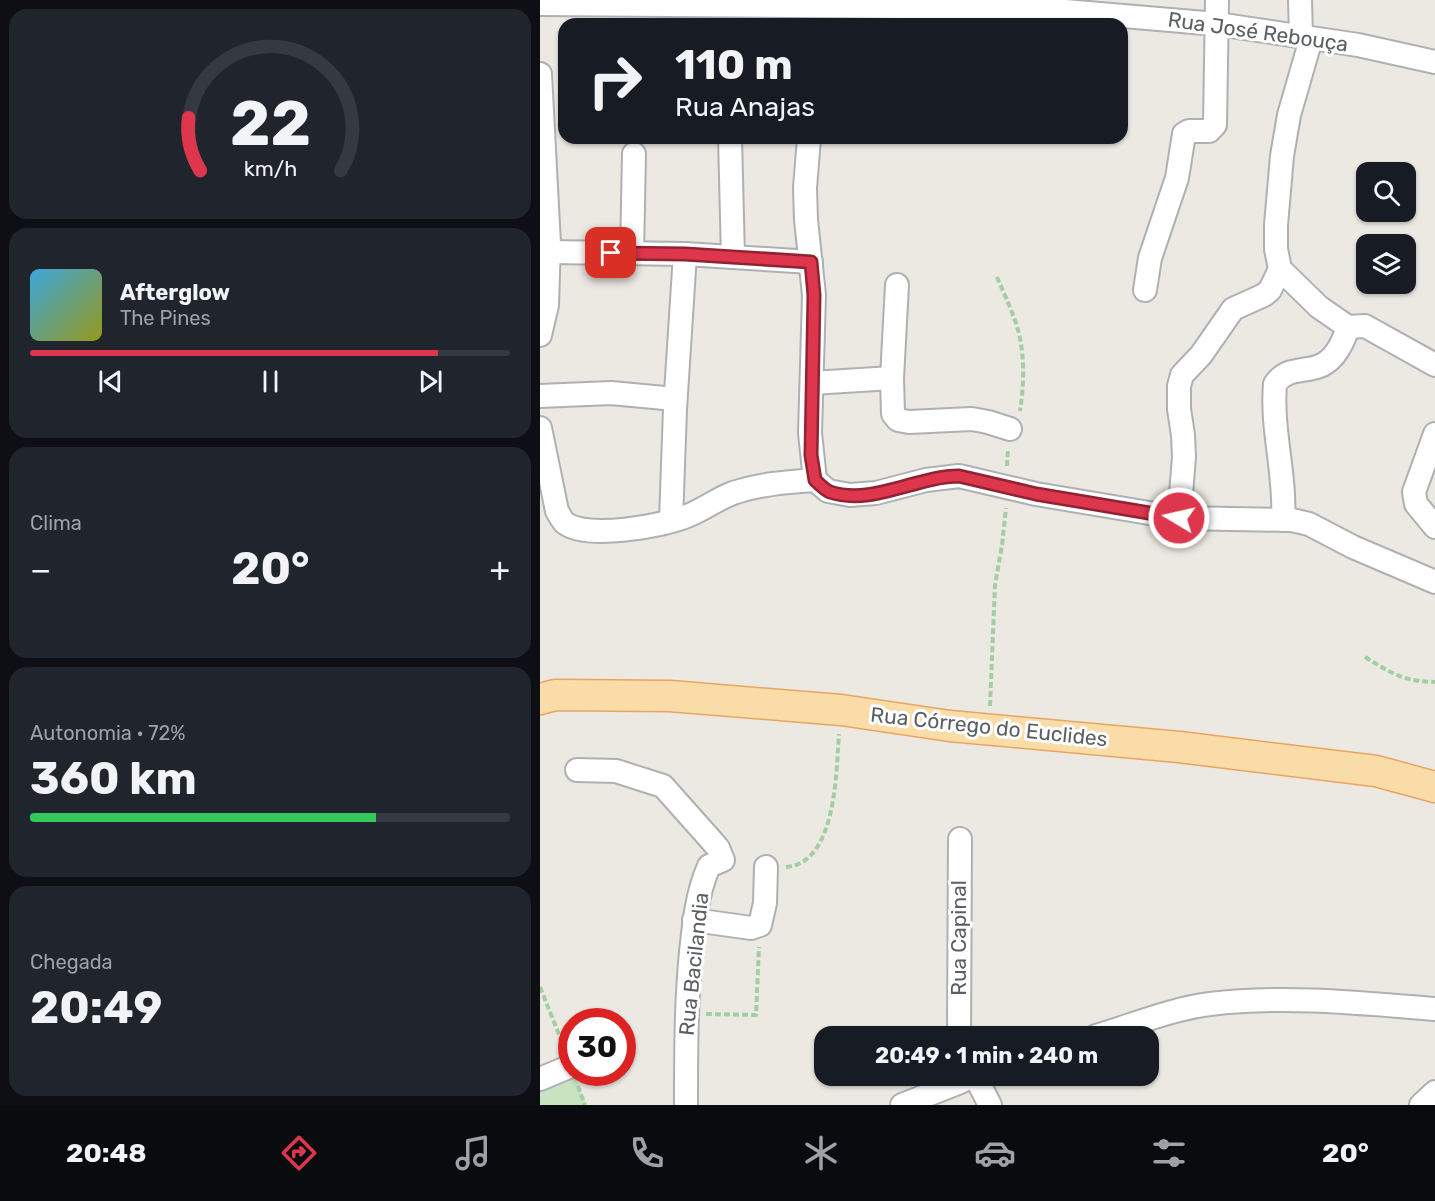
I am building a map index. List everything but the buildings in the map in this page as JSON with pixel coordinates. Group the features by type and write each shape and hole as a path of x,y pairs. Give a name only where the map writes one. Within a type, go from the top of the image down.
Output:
{"main road":[{"name":"Rua Córrego do Euclides","path":"540,699 555,695 669,696 841,710 988,730 1179,747 1376,771 1435,787"}],"street":[{"path":"1145,290 1150,258 1177,178 1184,134 1189,131 1209,132 1215,125 1217,0"},
{"path":"1300,0 1306,38 1288,115 1282,156 1276,225 1276,249 1280,269 1319,308 1348,327 1365,326 1435,365"},
{"name":"Rua José Rebouça","path":"540,4 602,2 719,14 808,15 1030,4 1217,24 1358,45 1435,62"},
{"path":"540,74 549,252 548,305 540,335"},
{"path":"730,144 733,257"},
{"path":"809,144 805,188 814,295 810,433 815,480 828,492 850,495 876,493 946,476 965,477 1036,494 1179,518 1283,520 1309,524 1353,547 1435,582"},
{"path":"632,253 634,154"},
{"path":"549,252 685,254 811,262"},
{"path":"671,521 675,399 685,254"},
{"path":"1179,518 1184,457 1179,409 1179,386 1182,375 1206,349 1233,309 1270,290 1280,269"},
{"path":"897,285 892,378 893,414 898,420 920,422 972,420 1010,429"},
{"path":"1283,520 1284,505 1274,395 1275,384 1291,371 1318,367 1330,359 1344,339 1348,327"},
{"path":"812,383 892,378"},
{"path":"540,396 610,393 675,399"},
{"path":"540,428 557,511 565,523 588,529 621,530 658,525 688,516 732,493 765,486 815,480"},
{"path":"1435,434 1414,492 1414,499 1435,527"},
{"name":"Rua Bacilandia","path":"577,770 616,771 663,786 711,840 723,860 709,866 694,920 687,1014 686,1105"},
{"name":"Rua Capinal","path":"958,1026 960,839"},
{"path":"694,920 758,926 765,903 766,867"},
{"path":"1128,1026 1209,1004 1290,999 1435,1009"},
{"path":"540,1078 558,1076"},
{"path":"902,1105 945,1086"},
{"path":"974,1086 990,1105"},
{"path":"1421,1105 1435,1092"}],"path":[{"path":"988,730 995,585 1006,516 1007,459 1010,429 1019,413 1021,403 1023,373 1018,329 997,277"},
{"path":"1365,657 1397,677 1412,681 1435,682"},
{"path":"766,867 800,864 817,845 827,826 832,810 841,710"},
{"path":"687,1014 756,1015 758,926"},
{"path":"540,987 558,1034"},
{"path":"578,1086 585,1105"}],"green space":[{"path":"558,1078 558,1086 579,1086 586,1105 540,1105 540,1084"}],"route":[{"path":"611,253 685,254 811,262 814,295 811,455 815,480 828,492 850,495 876,493 926,480 959,476 1036,494 1179,518"}]}
